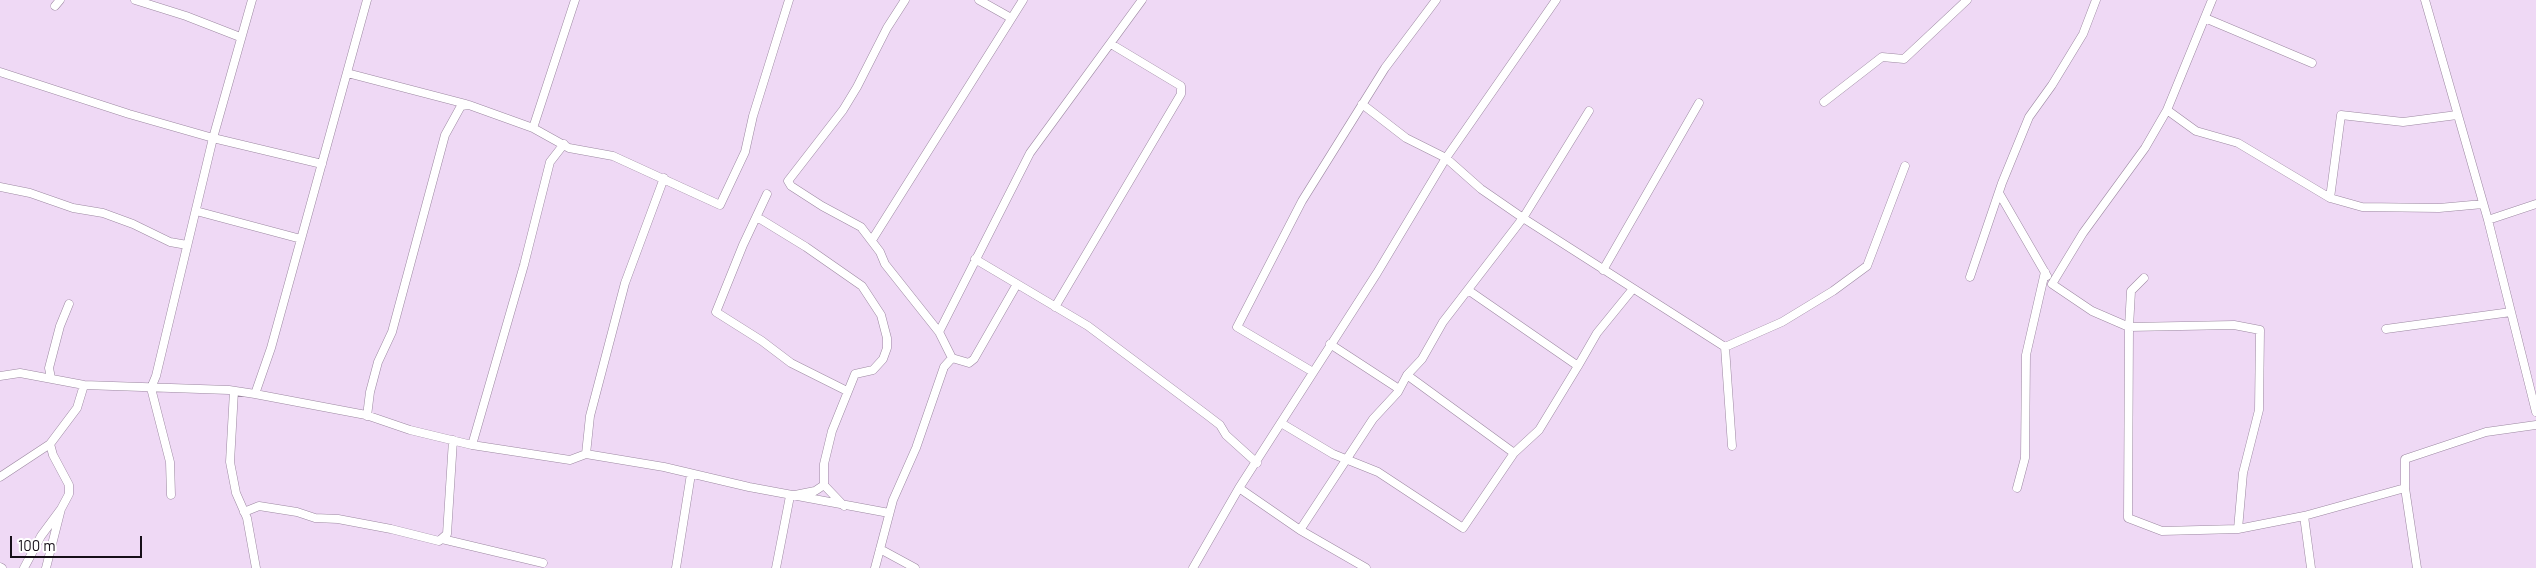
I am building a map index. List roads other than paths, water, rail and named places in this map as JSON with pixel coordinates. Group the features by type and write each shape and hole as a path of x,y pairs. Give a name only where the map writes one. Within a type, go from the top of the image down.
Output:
{"street":[{"path":"136,0 240,37"},
{"path":"171,495 170,462 151,388 156,376 213,138 252,0"},
{"path":"255,394 271,348 367,0"},
{"path":"533,128 576,0"},
{"path":"347,73 469,105 533,128 568,148 613,156 720,205 745,152 753,116 789,0"},
{"path":"905,0 887,28 843,110 788,181 791,186 814,201 861,227 872,240 885,264 939,332 952,358 968,363 974,359 1017,284"},
{"path":"979,0 1011,18"},
{"path":"872,240 1023,0"},
{"path":"939,332 1030,153 1058,112 1111,44 1142,0"},
{"path":"1313,372 1237,327 1302,201 1385,68 1436,0"},
{"path":"1193,568 1239,488 1257,463 1330,344 1377,273 1446,158 1556,0"},
{"path":"1824,102 1882,57 1904,60 1966,0"},
{"path":"1970,277 1999,193 2029,117 2052,86 2082,34 2096,0"},
{"path":"2052,284 2083,233 2145,148 2167,110 2212,0"},
{"path":"2425,0 2488,220 2536,412"},
{"path":"2205,18 2312,63"},
{"path":"1055,307 1181,94 1180,86 1111,44"},
{"path":"0,72 129,114 213,138 322,164"},
{"path":"1603,270 1699,103"},
{"path":"1362,104 1406,138 1446,158 1481,189 1523,218 1632,290 1726,347"},
{"path":"367,416 370,392 378,362 392,332 445,135 456,112 461,106 469,105"},
{"path":"2167,110 2196,131 2238,143 2330,198 2362,207 2438,208 2483,204"},
{"path":"1300,530 1349,458 1372,419 1398,392 1407,376 1422,359 1432,339 1523,218 1589,111"},
{"path":"2330,198 2341,115 2403,122 2457,114"},
{"path":"472,445 524,264 550,162 564,144"},
{"path":"1726,347 1782,322 1833,291 1867,266 1905,166"},
{"path":"586,454 590,416 625,283 664,178"},
{"path":"0,187 30,193 73,208 103,213 133,224 170,242 187,245"},
{"path":"1999,193 2052,284 2092,311 2129,327 2234,325 2260,330 2259,410 2243,472 2238,528"},
{"path":"768,194 716,312 762,341 791,364 847,390"},
{"path":"2488,220 2536,204"},
{"path":"196,211 301,239"},
{"path":"757,217 806,247 862,286 882,315 887,348 882,359 873,370 855,374 832,431 824,464 824,485 844,506"},
{"path":"975,259 1088,326 1207,415 1257,463"},
{"path":"2016,488 2025,458 2026,355 2045,272"},
{"path":"2144,278 2132,291 2129,327 2128,518 2162,531 2238,528 2304,516 2405,488"},
{"path":"1468,290 1578,366"},
{"path":"1281,423 1333,454 1349,458 1378,472 1463,528 1514,452 1539,430 1597,333 1632,290"},
{"path":"51,378 49,368 60,326 69,304"},
{"path":"2386,329 2511,312"},
{"path":"1330,344 1399,389"},
{"path":"1726,347 1732,446"},
{"path":"875,568 890,513 944,367 952,358"},
{"path":"0,376 20,373 84,384 234,391 255,394 367,416 410,430 472,445 570,460 586,454 664,467 790,496 890,513"},
{"path":"1407,376 1514,452"},
{"path":"0,478 50,444 77,408 84,384"},
{"path":"234,391 230,462 236,493 244,512 256,568"},
{"path":"2417,568 2405,488 2405,460 2486,432 2536,425"},
{"path":"442,540 447,534 453,440"},
{"path":"24,568 41,536 61,509 69,494 70,485 50,444"},
{"path":"676,568 691,474"},
{"path":"790,496 815,491 824,485"},
{"path":"1239,488 1300,530 1366,568"},
{"path":"776,568 790,496"},
{"path":"244,512 259,506 442,540 543,563"},
{"path":"46,568 61,509"},
{"path":"2304,516 2311,568"},
{"path":"880,549 915,568"}]}
